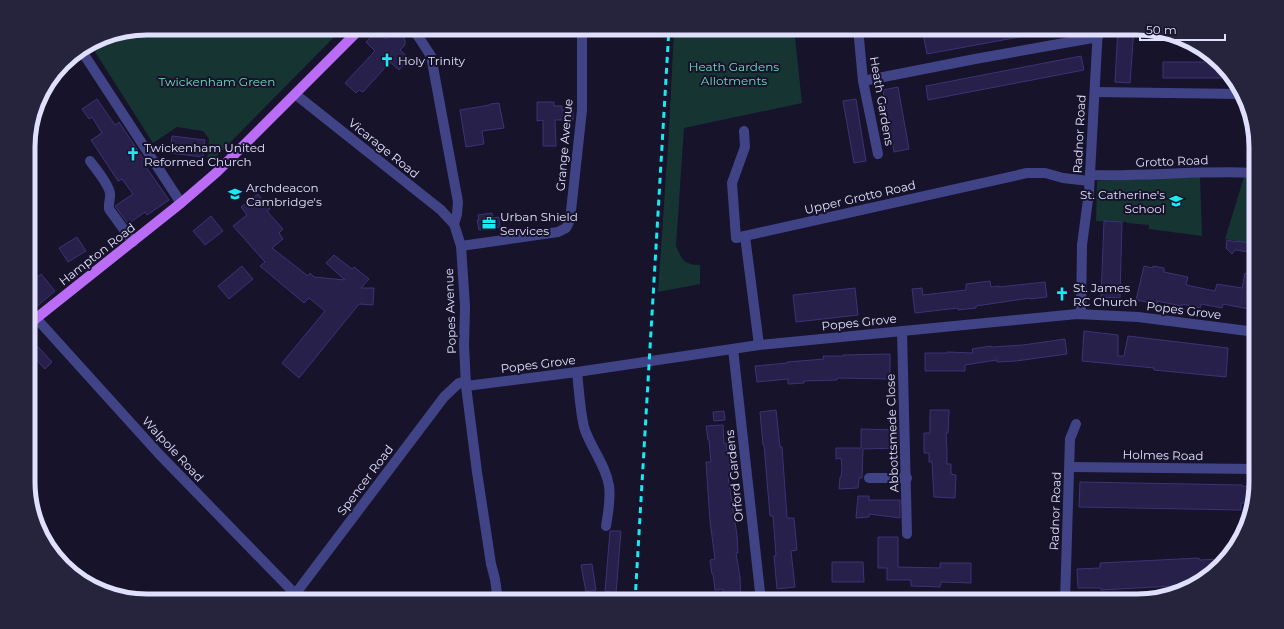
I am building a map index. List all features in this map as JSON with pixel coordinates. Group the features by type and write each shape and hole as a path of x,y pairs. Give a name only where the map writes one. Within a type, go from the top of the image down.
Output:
{"main road":[{"name":"Hampton Road","path":"35,319 182,203 217,172 354,35"}],"street":[{"name":"Popes Avenue","path":"417,35 431,56 458,202 454,224 461,246 465,306 464,345 466,383 478,480 491,564 496,579 497,594"},
{"name":"Grange Avenue","path":"461,246 558,232 566,228 570,220 582,110 582,35"},
{"name":"Heath Gardens","path":"859,35 863,81 878,154"},
{"path":"863,81 975,59 1084,35"},
{"name":"Radnor Road","path":"1081,314 1082,245 1090,178 1098,35"},
{"path":"84,55 182,203"},
{"path":"1095,92 1235,94"},
{"name":"Vicarage Road","path":"295,94 441,210 454,224"},
{"path":"744,130 745,147 732,183 736,238 745,236 758,345"},
{"path":"90,161 110,194 109,209 133,242"},
{"name":"Upper Grotto Road","path":"745,236 1027,173 1045,173 1063,178 1090,178"},
{"name":"Grotto Road","path":"1090,178 1186,173 1249,173"},
{"name":"Popes Grove","path":"466,383 577,372 758,345 1081,314 1138,317 1249,331"},
{"name":"Walpole Road","path":"35,323 292,594"},
{"name":"Abbottsmede Close","path":"902,331 907,534"},
{"name":"Orford Gardens","path":"733,349 760,594"},
{"path":"577,372 584,425 588,440 598,458 609,485 606,526"},
{"name":"Spencer Road","path":"299,594 444,397 459,384 466,383"},
{"name":"Radnor Road","path":"1065,594 1070,438 1076,424"},
{"name":"Holmes Road","path":"1070,467 1249,469"},
{"path":"869,478 906,478"}],"green space":[{"name":"Twickenham Green","path":"139,35 336,35 211,162 207,161 209,139 203,131 177,127 153,143 93,49 111,41"},
{"name":"Heath Gardens Allotments","path":"674,35 795,35 802,103 684,128 676,246 684,261 690,264 700,265 700,284 658,292"},
{"path":"1200,177 1202,236 1149,229 1149,225 1127,222 1096,221 1097,181"},
{"path":"1244,177 1249,177 1249,243 1225,239"}],"building":[{"name":"Holy Trinity","path":"373,35 382,35 386,39 390,35 402,35 405,40 405,45 400,50 409,58 399,70 390,62 363,92 359,90 356,93 345,83 375,51 366,42"},
{"path":"923,35 1030,35 927,54"},
{"path":"1118,35 1133,35 1130,83 1115,82"},
{"path":"1081,56 1084,70 928,100 926,86"},
{"path":"1163,62 1209,62 1223,76 1223,78 1163,78"},
{"path":"898,87 909,149 894,152 883,90"},
{"path":"97,99 115,125 119,122 146,163 144,164 169,200 147,215 145,212 128,224 115,206 133,194 122,179 118,181 91,140 102,133 92,117 89,119 82,109"},
{"path":"856,99 866,161 854,163 843,101"},
{"path":"537,102 554,102 554,106 562,106 562,110 573,110 573,120 555,120 556,146 543,146 543,120 537,121"},
{"path":"499,103 504,128 482,131 484,144 466,147 460,110"},
{"path":"172,136 205,140 203,157 170,153"},
{"name":"Archdeacon Cambridge's","path":"258,194 270,209 267,211 283,229 279,233 283,239 272,248 308,276 310,273 314,277 345,280 326,263 334,255 352,269 354,267 369,279 361,288 374,288 373,305 359,304 299,378 282,363 325,311 309,298 304,303 260,266 265,262 233,226 247,215 241,207"},
{"name":"Urban Shield Services","path":"492,213 493,218 499,217 500,227 479,230 477,220 479,220 478,215"},
{"path":"211,216 223,231 205,245 193,231"},
{"path":"1104,221 1122,222 1120,298 1101,297"},
{"path":"77,237 86,251 68,262 59,248"},
{"path":"1227,240 1249,243 1249,252 1236,249 1232,254 1226,248"},
{"path":"242,266 253,279 229,299 218,286"},
{"path":"1144,266 1164,268 1164,272 1188,277 1186,285 1215,291 1217,284 1242,288 1245,273 1249,274 1249,309 1223,304 1222,308 1201,304 1200,308 1182,304 1182,306 1157,301 1157,304 1136,300"},
{"path":"41,274 55,291 35,308 35,279"},
{"path":"990,281 991,287 1045,282 1047,297 976,306 976,308 958,310 958,308 915,313 912,289 922,288 923,295 966,290 966,284"},
{"path":"855,288 858,315 796,322 793,295"},
{"path":"1084,331 1118,335 1118,356 1124,356 1128,336 1228,348 1226,377 1082,361"},
{"path":"1065,339 1067,354 1016,361 997,362 997,360 965,365 965,371 925,371 925,353 973,353 972,349 991,346 1023,345"},
{"path":"35,344 52,362 45,369 35,358"},
{"path":"890,354 890,379 837,378 837,380 804,381 804,383 788,384 788,379 757,382 755,366 824,359 823,356"},
{"path":"776,410 780,447 782,447 787,518 794,518 797,550 791,551 795,587 777,589 773,516 770,516 760,412"},
{"path":"930,410 949,410 948,433 946,433 947,464 951,464 951,474 956,475 955,498 934,497 932,462 929,462 929,453 924,453 924,433 930,433"},
{"path":"724,411 725,420 714,421 713,412"},
{"path":"723,425 724,444 726,443 727,453 729,453 730,477 728,477 737,535 738,553 736,553 740,577 741,594 723,594 723,589 715,590 710,560 715,559 710,521 706,462 711,462 706,426"},
{"path":"861,429 898,430 898,448 863,449 862,478 859,478 858,488 839,489 842,467 841,458 836,459 836,448 861,448"},
{"path":"1080,482 1242,485 1249,487 1247,503 1241,503 1241,510 1079,507"},
{"path":"858,496 869,496 869,500 900,500 900,518 869,514 869,517 856,518"},
{"path":"610,531 621,531 616,593 605,591"},
{"path":"878,537 898,537 898,567 940,568 940,563 971,563 971,583 941,582 940,587 911,586 911,580 887,580 887,568 878,568"},
{"path":"1199,558 1199,560 1218,559 1199,575 1178,586 1101,590 1101,588 1078,588 1077,569 1100,568 1100,563"},
{"path":"832,562 863,562 864,582 832,582"},
{"path":"592,564 596,590 586,592 581,565"}],"railway":[{"path":"635,594 669,35"}],"place":[{"name":"Holy Trinity","path":"387,60"},
{"name":"Twickenham United Reformed Church","path":"133,154"},
{"name":"Archdeacon Cambridge's","path":"235,194"},
{"name":"St. Catherine's School","path":"1176,201"},
{"name":"Urban Shield Services","path":"489,223"},
{"name":"St. James RC Church","path":"1062,294"}]}
